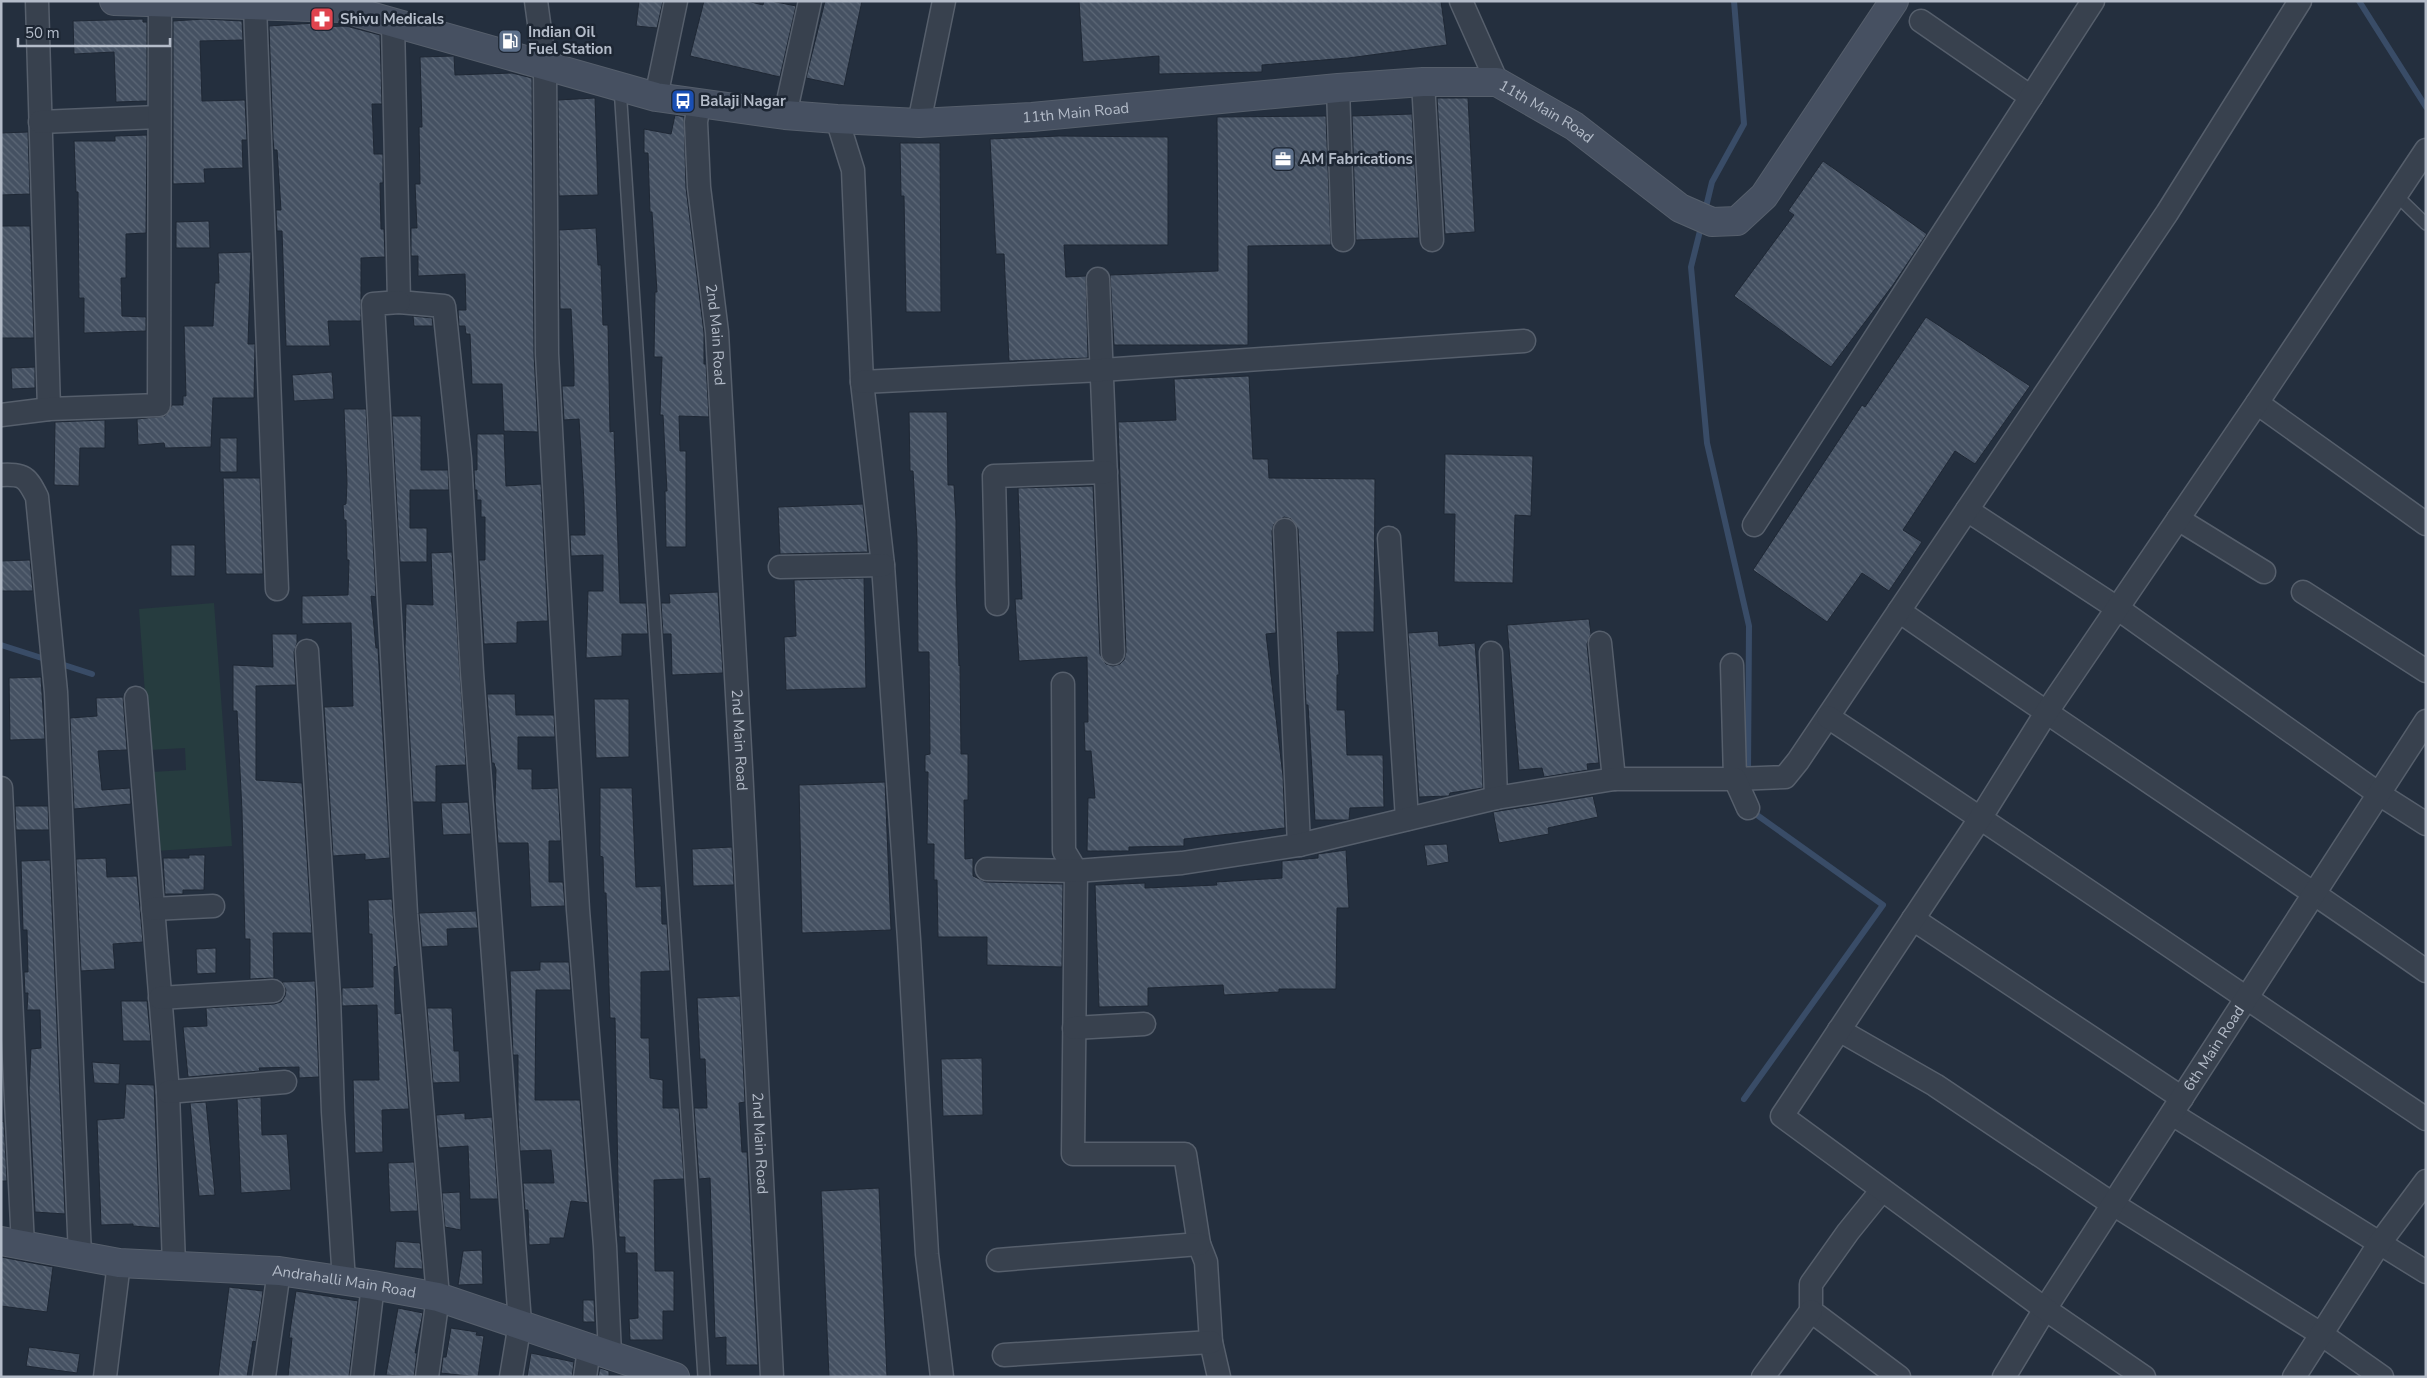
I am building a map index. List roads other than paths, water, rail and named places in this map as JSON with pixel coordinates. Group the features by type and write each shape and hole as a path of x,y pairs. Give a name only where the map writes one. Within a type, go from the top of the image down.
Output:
{"street":[{"path":"36,1 49,410"},
{"name":"11th Main Road","path":"114,1 342,8 380,14 545,67 656,97 785,115 837,119 919,123 1032,117 1338,88 1423,82 1497,82 1574,126 1680,208 1703,218 1737,221 1764,196 1894,1"},
{"path":"1,415 49,410 159,405 160,1"},
{"path":"536,1 545,67 547,354 578,910 605,1246 600,1351 585,1377"},
{"path":"656,97 676,1"},
{"path":"785,115 810,1"},
{"path":"919,123 944,1"},
{"path":"1461,1 1497,82"},
{"path":"1754,525 2093,1"},
{"path":"987,868 1076,871 1182,863 1299,845 1365,831 1406,819 1496,798 1614,779 1785,777 1828,717 2167,213 2300,1"},
{"path":"255,4 277,589"},
{"path":"380,14 399,302"},
{"path":"1920,21 2031,97"},
{"path":"1423,82 1432,240"},
{"path":"1338,88 1343,240"},
{"name":"2nd Main Road","path":"699,104 696,122 699,187 718,352 772,1377"},
{"path":"40,122 159,117"},
{"path":"837,119 853,170 862,382 883,565 909,939 927,1254 942,1377"},
{"path":"2144,1377 2045,1309 1782,1116 1981,817 2046,713 2426,150"},
{"path":"1098,279 1113,653"},
{"path":"427,1377 438,1297 406,914 373,304 399,302 444,306 460,459 472,672 520,1323 511,1377"},
{"path":"862,382 1102,370 1524,341"},
{"path":"2257,403 2426,524"},
{"path":"997,604 994,476 1106,472"},
{"path":"1,475 19,474 29,481 38,497 56,692 80,1256"},
{"path":"1967,510 2117,608 2379,794 2426,824"},
{"path":"2178,519 2264,572"},
{"path":"1285,530 1299,845"},
{"path":"1389,538 1406,819"},
{"path":"780,567 883,565"},
{"path":"2303,592 2426,671"},
{"path":"1899,611 2426,971"},
{"path":"1600,643 1614,779"},
{"path":"307,651 329,997 332,1112 344,1281"},
{"path":"1490,653 1496,798"},
{"path":"1732,666 1735,779 1748,808"},
{"path":"1063,684 1064,851 1076,871 1073,1154 1185,1154 1199,1244 1206,1262 1211,1342 1218,1377"},
{"path":"136,698 168,1092 174,1266"},
{"path":"1828,717 1981,817 2246,999 2426,1119"},
{"name":"6th Main Road","path":"2004,1377 2045,1309 2426,721"},
{"path":"1,788 12,1244"},
{"path":"153,909 213,906"},
{"path":"1913,920 2177,1106 2379,1244 2426,1272"},
{"path":"160,998 273,991"},
{"path":"1074,1028 1144,1024"},
{"path":"1839,1030 1935,1085 2108,1202 2114,1203 2322,1334 2382,1377"},
{"path":"168,1092 285,1082"},
{"path":"2294,1377 2379,1244 2426,1181"},
{"path":"1763,1377 1811,1311 1811,1284 1848,1232 1882,1190"},
{"name":"Andrahalli Main Road","path":"12,1244 118,1263 279,1271 438,1297 520,1323 675,1377"},
{"path":"998,1260 1199,1244"},
{"path":"105,1377 118,1263"},
{"path":"264,1377 279,1271"},
{"path":"362,1377 373,1285"},
{"path":"1811,1311 1899,1377"},
{"path":"1004,1355 1211,1342"}],"lane":[{"path":"620,87 704,1377"},
{"path":"2396,195 2426,224"}],"waterway":[{"path":"1705,211 1712,182 1744,124 1734,1"},
{"path":"2359,1 2426,107"},
{"path":"1702,223 1691,267 1707,443 1749,626 1748,774"},
{"path":"1,645 48,660"},
{"path":"58,663 92,674"},
{"path":"1744,1099 1883,905 1750,810"}],"place":[{"name":"Shivu Medicals","path":"322,19"},
{"name":"Indian Oil Fuel Station","path":"510,41"},
{"name":"Balaji Nagar","path":"683,101"},
{"name":"AM Fabrications","path":"1283,159"}]}
